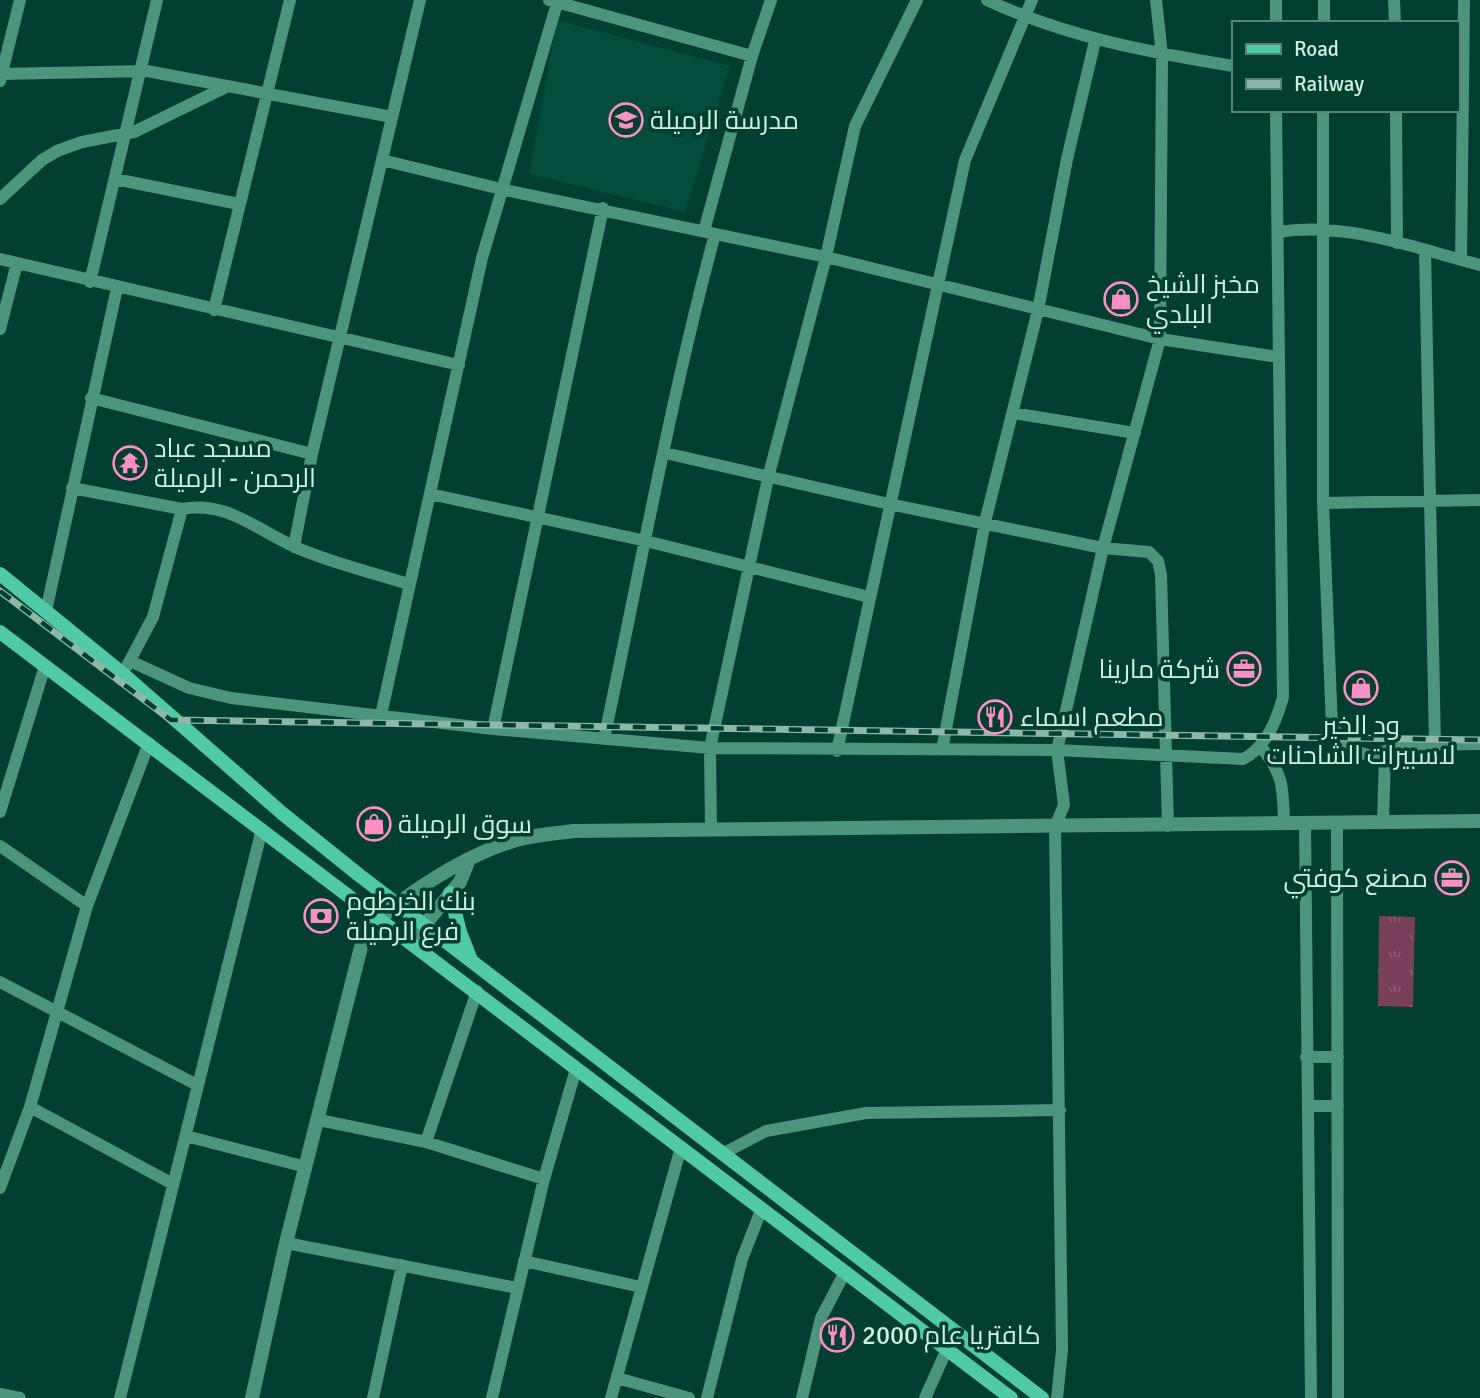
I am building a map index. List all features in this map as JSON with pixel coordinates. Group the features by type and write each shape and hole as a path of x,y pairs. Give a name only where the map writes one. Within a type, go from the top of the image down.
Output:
{"main road":[{"path":"0,574 46,611 127,667 283,814 398,905 1042,1398"},
{"path":"0,632 382,918 576,1069 1011,1398"},
{"path":"450,893 460,932 472,961"}],"street":[{"path":"20,0 1,77 142,71 391,117"},
{"path":"90,282 157,0"},
{"path":"214,310 290,0"},
{"path":"295,547 338,338 420,0"},
{"path":"380,715 482,258 505,190 555,0 752,56"},
{"path":"604,739 665,453 681,358 752,56 771,0"},
{"path":"711,829 710,748 769,474 826,257 855,126 917,0"},
{"path":"986,0 1023,18 1095,41 1232,66"},
{"path":"838,751 965,160 1032,0"},
{"path":"1057,1398 1062,1350 1055,827 1064,805 1057,750 1103,548 1160,339 1163,55 1156,0"},
{"path":"1276,0 1276,21"},
{"path":"1324,0 1324,21"},
{"path":"1394,0 1395,21"},
{"path":"1461,260 1464,0"},
{"path":"942,750 985,522 1038,310 1067,159 1095,41"},
{"path":"0,199 42,160 57,151 82,142 127,135 226,87"},
{"path":"182,509 153,617 127,667 189,688 232,698 493,729 710,748 838,751 1057,750 1243,759 1259,746 1279,712 1283,697 1276,112"},
{"path":"1323,112 1323,503 1332,727 1356,751 1371,757 1385,754 1403,745 1480,744"},
{"path":"1396,112 1397,243"},
{"path":"382,160 505,190 603,208 826,257 1160,339 1278,357"},
{"path":"115,179 239,204"},
{"path":"493,729 603,208"},
{"path":"1278,232 1304,228 1322,229 1397,243 1480,265"},
{"path":"1425,251 1435,745"},
{"path":"0,259 90,282 459,365"},
{"path":"0,328 17,263"},
{"path":"46,611 117,288"},
{"path":"92,398 312,454"},
{"path":"1013,413 1135,433"},
{"path":"665,453 769,474 889,504 1103,548 1149,552 1158,561 1161,575 1168,826"},
{"path":"72,488 182,509 200,505 222,509 295,547 408,584"},
{"path":"429,494 538,520 646,541 869,597"},
{"path":"1323,503 1480,500"},
{"path":"0,812 45,666"},
{"path":"0,1188 30,1107 88,906 149,743"},
{"path":"1259,746 1275,764 1282,778 1284,824"},
{"path":"1383,822 1385,754"},
{"path":"252,1398 286,1242 362,943 368,931 382,918 446,869 468,862 489,849 526,837 573,831 1480,821"},
{"path":"1337,823 1338,1398"},
{"path":"1306,824 1311,1398"},
{"path":"120,1398 262,829"},
{"path":"0,846 88,906"},
{"path":"411,940 460,882 468,862"},
{"path":"0,982 197,1085"},
{"path":"426,1142 477,990"},
{"path":"1306,1057 1338,1057"},
{"path":"495,1397 517,1288 544,1179 576,1069"},
{"path":"1308,1106 1338,1105"},
{"path":"30,1107 173,1184"},
{"path":"724,1153 766,1131 866,1113 1060,1110"},
{"path":"319,1120 426,1142 544,1179"},
{"path":"186,1136 306,1167"},
{"path":"611,1398 681,1147"},
{"path":"707,1398 742,1259 762,1209"},
{"path":"286,1242 517,1288"},
{"path":"524,1261 640,1287"},
{"path":"373,1398 402,1265"},
{"path":"802,1398 821,1318 845,1272"},
{"path":"925,1398 947,1349"},
{"path":"617,1378 689,1398"},
{"path":"0,1394 20,1398"}],"shaded area":[{"name":"مدرسة الرميلة","path":"557,20 730,66 685,212 529,174"}],"green space":[{"path":"1379,916 1415,917 1413,1007 1378,1006"}],"railway":[{"path":"0,591 171,720 1480,740"}],"place":[{"name":"مدرسة الرميلة","path":"626,120"},
{"name":"مخبز الشيخ البلدي","path":"1121,299"},
{"name":"مسجد عباد الرحمن - الرميلة","path":"130,463"},
{"name":"شركة مارينا","path":"1244,669"},
{"name":"ود الخير لاسبيرات الشاحنات","path":"1361,688"},
{"name":"مطعم اسماء","path":"995,717"},
{"name":"سوق الرميلة","path":"374,824"},
{"name":"مصنع كوفتي","path":"1452,878"},
{"name":"بنك الخرطوم فرع الرميلة","path":"321,916"},
{"name":"كافتريا عام 2000","path":"837,1335"}]}
